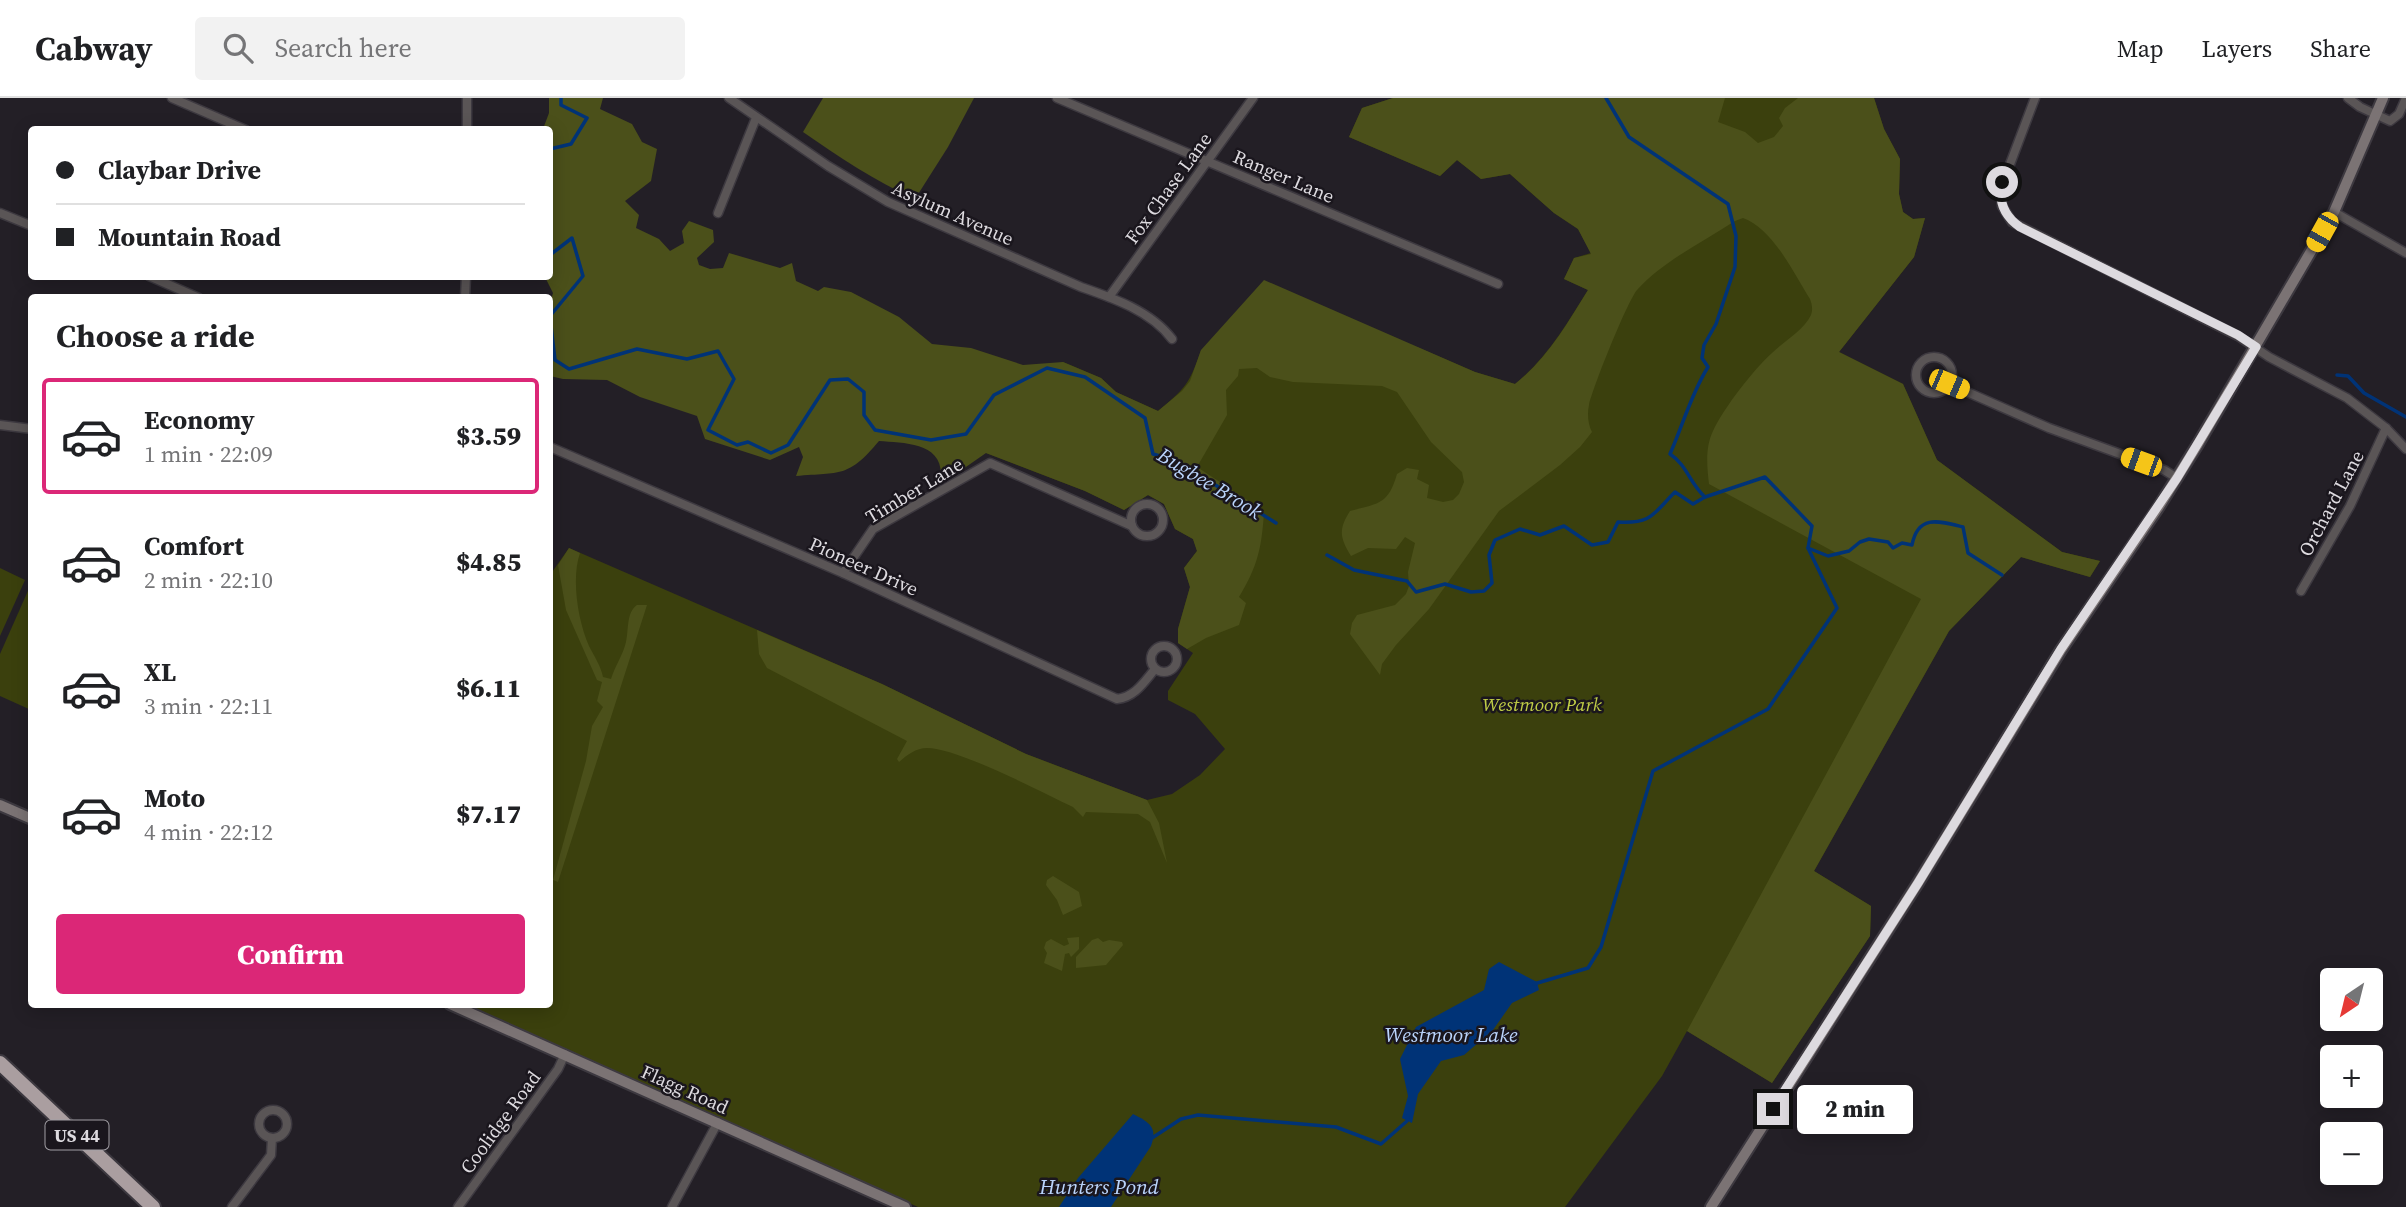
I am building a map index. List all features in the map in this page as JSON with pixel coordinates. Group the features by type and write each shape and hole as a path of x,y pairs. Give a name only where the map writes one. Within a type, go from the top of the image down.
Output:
{"highway":[{"name":"US 44","path":"0,1063 153,1207"}],"main road":[{"path":"1711,1207 1918,883 2061,649 2177,478 2334,212 2383,98"},
{"path":"0,805 28,817"},
{"name":"Flagg Road","path":"459,1008 905,1207"}],"street":[{"path":"173,98 237,126"},
{"path":"467,98 467,126"},
{"name":"Asylum Avenue","path":"729,98 828,166 888,202 1109,297 1152,319 1172,339"},
{"name":"Ranger Lane","path":"1057,98 1498,284"},
{"name":"Fox Chase Lane","path":"1109,297 1253,98"},
{"path":"2035,98 2002,182 2001,201 2007,217 2020,227 2238,335 2269,357 2338,393 2386,428 2406,449"},
{"path":"2348,98 2376,116 2390,121 2399,114 2406,98"},
{"path":"718,213 756,118"},
{"path":"2334,212 2406,253"},
{"path":"0,213 28,224"},
{"path":"158,280 190,294"},
{"path":"1929,357 1941,359 1951,372 1949,384 1936,392 1924,390 1916,378 1918,366 1929,357"},
{"path":"1949,384 2049,428 2177,478"},
{"path":"0,425 28,428"},
{"name":"Orchard Lane","path":"2301,591 2350,506 2386,428"},
{"name":"Pioneer Drive","path":"553,448 844,573 1117,699 1127,698 1156,669"},
{"name":"Timber Lane","path":"844,573 873,529 990,463 1132,526 1139,534 1154,535 1162,527 1163,517 1157,508 1142,505 1134,511 1132,526"},
{"name":"Coolidge Road","path":"458,1207 558,1069 565,1054"},
{"path":"673,1207 718,1122"},
{"path":"232,1207 271,1155 272,1138"}],"green space":[{"path":"549,98 603,98 600,109 632,124 642,142 657,149 651,181 625,201 639,215 636,228 659,239 670,251 684,243 682,231 689,221 713,230 714,242 697,258 699,265 710,269 723,268 729,253 780,268 792,263 796,281 818,291 824,287 851,292 899,317 932,344 971,348 1023,365 1063,362 1101,378 1116,392 1158,411 1182,391 1190,381 1201,350 1264,280 1475,372 1515,384 1537,364 1564,328 1588,290 1564,279 1574,258 1591,254 1578,229 1554,213 1510,174 1481,179 1457,160 1440,176 1349,137 1362,108 1393,98 1725,98 1718,122 1745,132 1758,143 1774,137 1783,126 1779,118 1785,108 1798,98 1874,98 1884,129 1900,159 1899,194 1903,212 1913,219 1925,218 1914,257 1839,352 1903,384 1937,460 2062,552 2100,561 2090,577 2021,557 1949,631 1814,871 1871,906 1870,936 1772,1083 1687,1031 1921,599 1709,484 1708,450 1710,437 1718,422 1757,369 1808,321 1812,313 1810,299 1781,252 1754,224 1743,218 1735,221 1671,261 1637,290 1618,327 1592,395 1588,415 1592,432 1560,465 1499,511 1429,609 1382,664 1380,675 1350,634 1352,623 1357,615 1395,605 1406,594 1415,543 1405,537 1396,549 1368,548 1351,556 1343,539 1344,524 1350,511 1375,504 1386,497 1397,474 1407,468 1419,470 1417,479 1429,485 1427,498 1443,502 1453,500 1464,482 1462,472 1431,442 1397,392 1382,386 1293,382 1270,377 1257,368 1239,369 1238,376 1226,390 1227,415 1197,467 1264,511 1262,535 1255,565 1239,597 1246,603 1239,625 1187,649 1178,643 1178,629 1190,587 1184,568 1197,551 1193,539 1175,529 1164,504 1148,495 1124,510 1085,491 986,453 948,476 941,474 939,463 928,450 909,444 879,441 859,462 843,471 796,476 803,457 799,447 770,460 705,439 697,416 640,397 607,380 553,377 553,293 546,280 553,280 553,126 544,126 549,113"},
{"path":"823,98 974,98 948,147 915,199 857,168 803,132"},
{"name":"Westmoor Park","path":"1393,98 1874,98 1884,129 1900,159 1899,194 1903,212 1913,219 1925,218 1914,257 1839,352 1903,384 1937,460 2062,552 2100,561 2090,577 2021,557 1949,631 1814,871 1871,906 1870,936 1772,1083 1687,1031 1662,1076 1565,1207 918,1207 470,1008 553,1008 553,571 569,548 882,684 1026,754 1147,800 1172,794 1200,775 1225,749 1195,714 1168,700 1168,691 1193,653 1178,643 1178,629 1190,587 1184,568 1197,551 1193,539 1175,529 1164,504 1148,495 1124,510 1085,491 986,453 1063,362 1101,378 1116,392 1158,411 1186,385 1201,350 1417,347 1475,372 1515,384 1526,374 1564,328 1588,290 1564,279 1574,258 1591,253 1578,229 1554,213 1510,174 1481,179 1457,160 1440,176 1349,137 1362,108"},
{"path":"569,548 580,553 576,575 579,612 585,636 603,677 611,679 621,656 633,608 647,605 558,882 553,880 586,761 592,726 603,707 597,701 602,682 597,680 566,610 558,565"},
{"path":"0,568 25,580 0,636"},
{"path":"28,591 28,709 0,696 0,654"},
{"path":"757,630 882,684 1026,754 1147,800 1159,823 1167,863 1150,822 1138,814 1086,812 1083,817 1073,807 1021,782 941,750 919,749 899,762 897,759 907,741 767,668 759,654"},
{"path":"1053,876 1079,892 1082,906 1063,915 1057,900 1046,885 1047,880"},
{"path":"1079,937 1079,949 1071,957 1069,953 1065,954 1062,971 1044,963 1046,942 1051,939 1064,946 1069,944 1067,938"},
{"path":"1098,938 1103,942 1122,942 1123,945 1106,965 1076,968 1076,957 1092,940"}],"water":[{"name":"Westmoor Lake","path":"1499,962 1537,982 1539,990 1512,1003 1493,1030 1464,1055 1441,1061 1418,1094 1412,1123 1402,1118 1408,1096 1400,1059 1416,1027 1484,990 1489,969"},
{"name":"Hunters Pond","path":"1133,1114 1151,1126 1153,1139 1111,1207 1059,1207 1078,1178"}],"waterway":[{"name":"Bugbee Brook","path":"553,148 571,144 587,118 561,105 561,98"},
{"path":"1606,98 1629,137 1728,204 1736,236 1735,267 1716,324 1704,345 1702,358 1708,367 1670,454 1681,464 1705,497"},
{"name":"Bugbee Brook","path":"553,253 572,238 583,276 553,312"},
{"name":"Bugbee Brook","path":"553,343 555,360 569,369 637,349 687,359 718,351 734,379 708,430 737,445 748,442 771,453 788,445 830,380 848,379 864,392 864,415 875,430 931,440 966,434 994,395 1047,368 1085,377 1145,418 1153,454 1177,461 1276,523"},
{"path":"2337,375 2348,376 2364,393 2406,417"},
{"path":"1327,555 1354,570 1407,581 1416,592 1445,584 1471,592 1484,591 1492,583 1489,555 1495,540 1520,529 1540,535 1564,526 1592,545 1608,542 1618,522 1638,521 1651,516 1675,492 1693,504 1705,497 1765,477 1812,526 1808,548 1837,608 1768,709 1653,771 1601,947 1588,968 1534,984"},
{"path":"1808,548 1828,556 1849,551 1869,539 1888,542 1893,548 1902,543 1912,545 1915,535 1924,524 1946,523 1963,527 1968,553 2002,575"},
{"path":"1152,1138 1181,1119 1198,1115 1336,1127 1381,1144 1407,1121 1408,1116"}],"route":[{"path":"1773,1109 1992,765 2061,649 2158,508 2256,347 2238,335 2012,222 2002,206 2002,182"}]}
